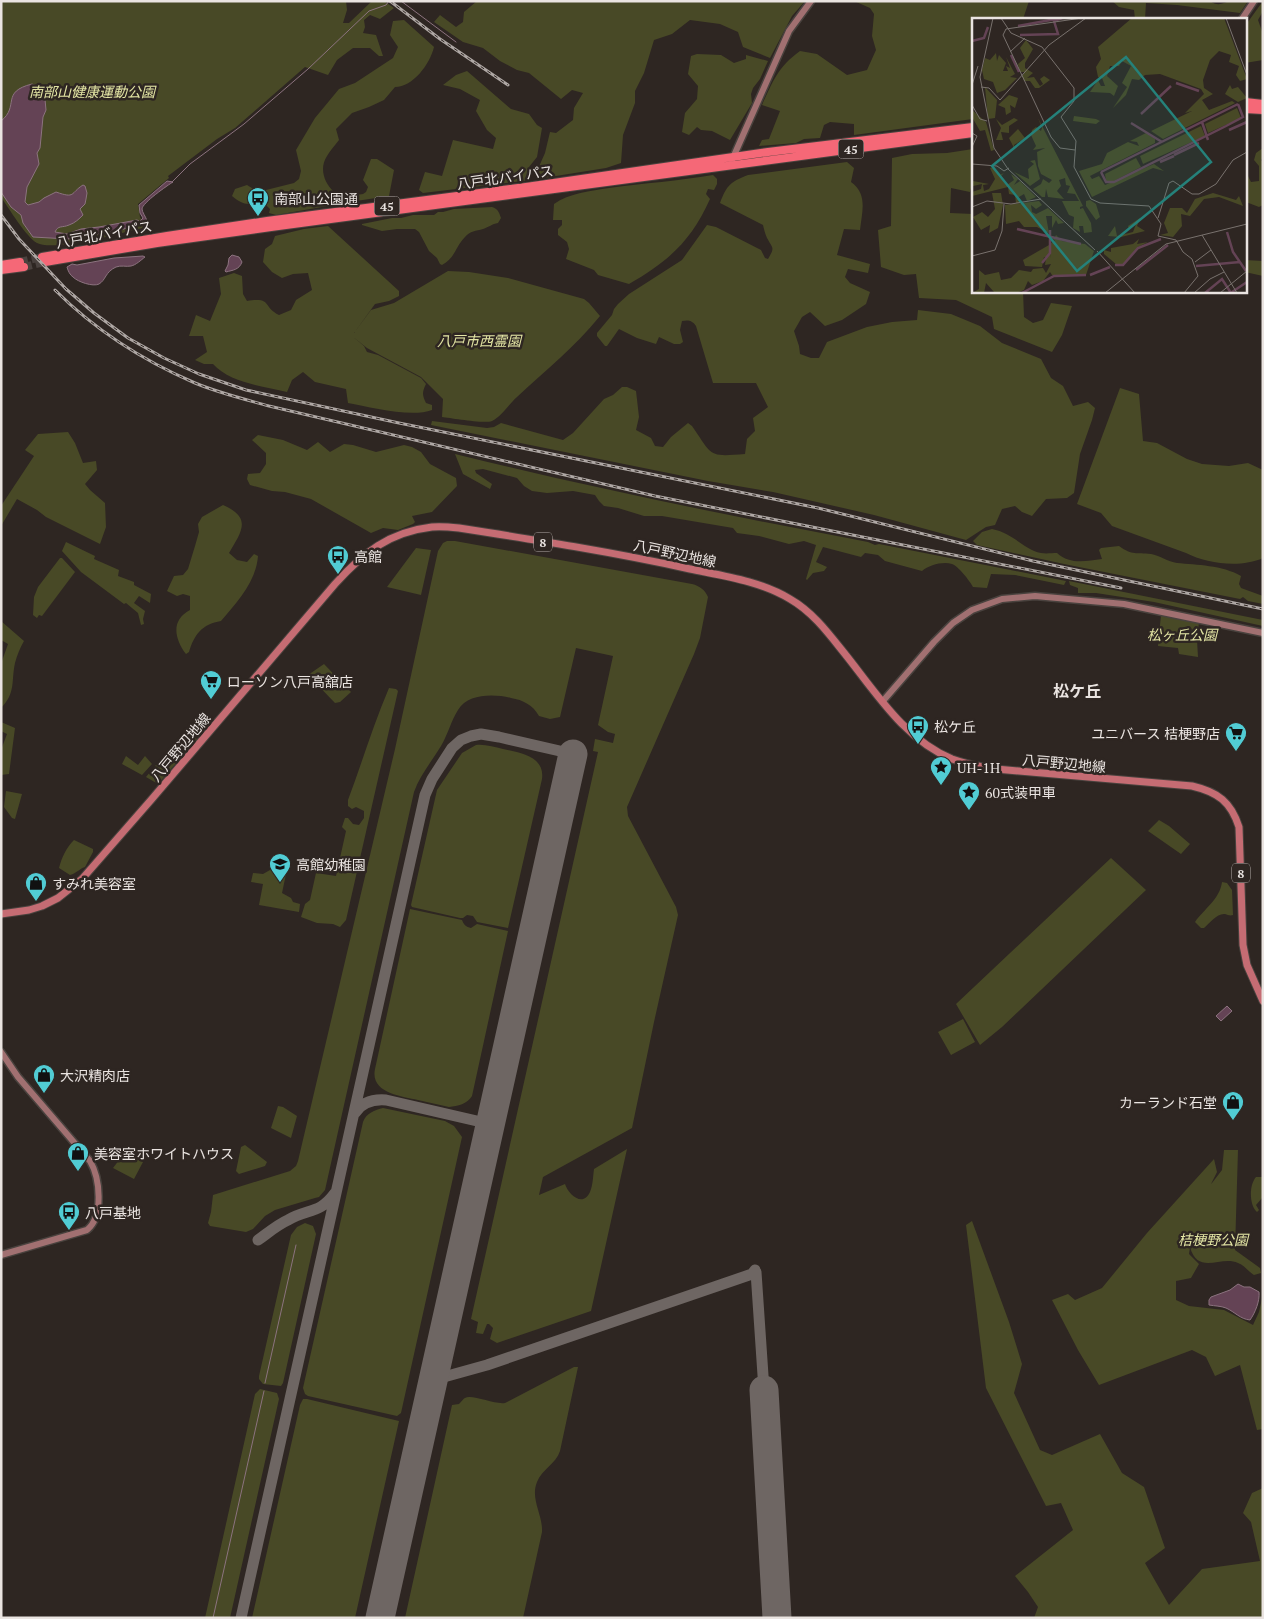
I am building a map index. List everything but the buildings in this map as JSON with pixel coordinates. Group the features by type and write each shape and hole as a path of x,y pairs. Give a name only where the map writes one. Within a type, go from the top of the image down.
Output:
{"highway":[{"path":"1246,102 1263,104"},
{"path":"1246,109 1263,110"},
{"name":"八戸北バイパス","path":"731,162 768,152 972,127"},
{"name":"八戸北バイパス","path":"44,260 731,162 972,133"},
{"path":"1,265 22,264 1,270"}],"main road":[{"name":"八戸野辺地線","path":"1,914 42,906 65,893 82,879 353,564 376,546 412,530 434,527 459,528 642,559 769,587 790,599 816,618 882,701 913,736 938,752 964,763 996,769 1192,786 1220,797 1232,810 1239,827 1243,945 1247,964 1263,1000"}],"street":[{"path":"731,162 788,32 811,1"},
{"path":"1243,18 1254,1"},
{"path":"882,701 953,623 972,610 1002,599 1035,596 1124,604 1263,633"},
{"path":"1,1052 18,1077 90,1161 99,1187 95,1221 87,1230 1,1255"}],"green space":[{"name":"南部山健康運動公園","path":"1,1 346,1 347,10 343,23 349,23 372,1 384,1 394,8 380,19 370,15 364,20 365,27 363,33 376,35 383,56 379,56 370,48 353,48 337,60 328,75 305,67 235,128 217,139 168,176 169,178 138,204 140,217 146,227 74,243 46,245 37,243 28,235 1,197"},
{"path":"477,1 805,1 792,16 770,58 743,47 738,32 720,24 690,20 672,34 654,40 644,73 635,91 635,103 623,135 621,163 606,168 537,179 537,171 545,153 550,132 556,133 573,120 574,108 583,93 572,90 561,99 529,73 517,70 500,61 483,48 463,42 434,22 440,15 456,27 463,22 464,12"},
{"path":"854,1 1029,1 1023,18 972,18 972,119 854,135 854,124 830,122 824,125 820,138 804,139 796,143 759,146 762,140 769,139 780,111 762,105 781,69 800,51 817,54 847,75 867,70 876,50 872,36 874,14 870,8"},
{"path":"1112,1 1210,1 1218,4 1232,1 1248,1 1240,13 1146,3 1145,18 1135,18 1134,10 1119,7"},
{"path":"1263,1 1263,11 1258,20 1263,34 1263,60 1246,63 1246,25"},
{"path":"404,20 434,47 432,54 425,67 414,79 402,86 395,87 384,100 352,113 336,129 339,140 323,165 325,180 334,192 333,205 276,215 269,213 270,209 265,204 246,204 232,196 235,189 247,185 255,190 262,191 294,183 299,179 301,171 296,150 315,118 339,89 355,83 393,58 398,47 390,35 393,21"},
{"path":"697,54 721,55 734,63 746,59 746,55 768,61 760,79 753,88 751,94 752,103 730,140 712,131 701,130 697,127 689,135 682,132 685,113 697,99 698,86 688,74 691,56"},
{"path":"467,71 511,109 529,114 537,125 542,128 537,157 529,167 530,180 423,193 419,190 425,172 442,176 453,140 493,149 496,138 487,130 476,111 480,100 460,89 443,85 456,75"},
{"path":"1263,148 1263,158 1261,160 1263,162 1263,205 1259,207 1246,202 1248,189 1246,188 1246,166 1248,167 1248,176 1251,182 1259,181 1259,166 1254,160 1256,153"},
{"path":"972,149 972,184 970,192 951,188 950,213 972,214 972,292 1023,292 1024,317 1033,323 1043,320 1051,303 1072,306 1062,335 1052,352 994,329 992,317 956,300 919,298 916,274 904,275 881,267 878,230 891,226 892,158 912,154 947,153"},
{"path":"371,159 377,159 394,170 389,196 343,203 343,197 366,192 368,187 363,180"},
{"path":"847,162 854,168 851,182 860,192 862,198 862,217 860,230 844,229 837,255 870,264 868,273 848,269 845,277 850,283 870,292 866,304 842,320 825,326 810,312 802,317 794,331 800,354 811,358 819,358 827,342 867,327 917,320 918,310 951,314 980,326 1002,343 1041,359 1051,378 1063,386 1073,406 1088,402 1095,408 1080,454 1074,493 1067,498 1046,499 1032,516 1022,512 1015,506 1002,509 995,525 986,527 966,540 874,515 773,492 708,481 431,425 432,421 487,428 501,423 563,440 573,433 604,399 613,395 622,387 627,387 636,391 639,417 636,430 651,438 655,446 663,447 671,437 688,423 712,452 724,455 745,454 747,439 755,431 753,418 768,407 756,383 713,383 696,326 693,323 682,321 680,330 683,342 680,344 674,344 659,337 656,344 637,338 619,329 607,346 605,346 597,336 597,333 612,315 618,304 629,294 682,260 707,225 716,227 761,250 765,258 768,259 772,248 763,225 720,203 727,188 733,182 748,175"},
{"path":"713,175 717,179 717,184 714,190 708,189 706,194 710,199 703,214 687,238 656,267 629,284 598,275 594,270 566,259 569,249 567,242 558,235 558,229 562,225 562,220 553,220 554,204 560,200 595,190"},
{"path":"492,207 500,214 501,218 498,223 469,234 450,259 442,265 429,251 419,232 415,229 382,231 362,225 413,215 434,215 438,212 454,209"},
{"name":"八戸市西霊園","path":"328,226 399,291 399,296 389,301 375,304 354,333 371,310 394,303 448,271 508,278 584,299 600,316 499,417 488,422 442,417 443,399 421,377 367,348 352,336 364,346 367,352 378,355 421,378 426,384 423,391 424,398 426,403 432,405 432,410 413,413 348,403 346,389 315,382 303,372 292,380 287,392 258,386 228,376 213,364 204,364 195,360 207,352 203,336 189,336 196,315 210,321 221,294 219,278 234,273 242,276 243,294 247,301 261,300 279,315 291,310 296,300 312,290 308,273 293,274 282,278 272,272 263,262 265,249 272,244 275,236 304,229"},
{"path":"1246,260 1263,261 1263,276 1246,272"},
{"path":"1120,388 1139,394 1143,441 1157,443 1187,459 1202,464 1229,466 1248,463 1263,470 1263,558 1235,564 1204,560 1112,526 1101,513 1077,504"},
{"path":"68,432 75,443 83,463 96,461 97,470 85,484 105,503 106,527 100,544 46,517 17,499 1,526 1,506 34,456 25,450 38,434"},
{"path":"258,435 283,440 307,450 318,442 330,452 344,444 376,452 404,445 412,447 421,452 430,464 456,478 457,486 432,512 412,516 415,522 413,524 398,530 383,528 371,533 311,499 250,485 247,479 248,474 260,473 266,464 266,453 252,440"},
{"path":"455,454 661,501 868,542 875,545 879,544 1066,581 1064,585 1015,575 991,574 987,588 973,587 964,574 952,564 936,564 922,571 885,561 878,555 865,553 861,557 823,547 816,562 827,567 824,571 813,573 807,580 816,545 804,541 789,544 759,536 737,533 733,528 662,516 644,516 604,506 595,495 573,491 547,493 532,491 517,478 483,469 475,470 476,473 492,484 490,489 463,474"},
{"path":"223,505 238,515 242,526 229,553 237,560 247,562 254,554 258,556 254,574 245,591 221,621 214,622 200,631 193,640 189,652 186,654 179,642 176,630 180,619 190,610 190,596 183,594 177,596 167,591 174,576 183,575 188,569 199,532 198,524 202,517"},
{"path":"992,529 1006,534 1035,551 1057,553 1073,561 1102,559 1099,550 1101,548 1119,546 1131,552 1154,555 1174,562 1209,566 1234,572 1241,576 1239,584 1241,588 1263,596 1263,604 1248,601 1243,597 1240,599 1064,564 977,545 973,541 982,532"},
{"path":"447,541 692,584 702,589 708,597 700,638 694,654 627,807 628,816 676,907 678,915 632,1128 543,1177 539,1195 565,1184 572,1195 576,1198 584,1199 591,1189 594,1169 627,1149 591,1311 497,1343 490,1339 493,1328 489,1324 487,1324 483,1334 476,1333 478,1322 471,1319 598,752 593,751 595,739 613,743 615,734 608,732 598,725 613,656 576,648 560,717 550,719 539,716 531,706 524,702 497,696 482,696 462,704 438,752 423,774 414,792 325,1190 319,1197 275,1210 265,1216 253,1229 246,1232 210,1226 208,1223 213,1195 290,1171 296,1166 298,1161 395,749 438,551 443,543"},
{"path":"66,542 95,556 94,559 119,570 118,576 134,582 134,585 151,594 150,603 139,596 134,603 145,611 144,624 141,625 138,613 126,603 124,604 81,572 62,551"},
{"path":"416,548 431,550 421,595 387,587"},
{"path":"60,558 75,572 42,616 39,615 37,618 33,615 34,597 38,587"},
{"path":"1069,581 1263,620 1263,626 1154,602 1096,593 1078,593 1078,588 1070,585"},
{"name":"松ヶ丘公園","path":"1161,615 1199,622 1198,657 1179,654 1178,648 1158,646"},
{"path":"1,621 24,641 15,663 11,692 1,708 2,661 8,644 1,640"},
{"path":"324,664 351,692 340,702 335,703 308,675"},
{"path":"389,688 398,691 346,920 340,927 333,924 317,923 301,917 305,904 310,900 316,873 336,876 346,831 342,827 345,818 348,818 353,824 359,825 364,818 364,811 356,807 352,809 348,806 348,800"},
{"path":"1,722 15,728 9,774 1,775 1,750 7,734 1,731"},
{"path":"185,730 197,739 158,784 146,777"},
{"path":"476,745 524,754 535,760 540,765 542,771 542,779 508,928 477,922 473,916 467,915 460,918 412,907 411,905 437,790 462,753"},
{"path":"126,756 138,765 145,756 152,764 142,775 122,764"},
{"path":"6,791 22,794 15,819 12,818 4,807"},
{"path":"1159,820 1190,844 1181,854 1148,831"},
{"path":"74,840 93,849 93,852 85,867 70,875 59,868 61,860"},
{"path":"1111,858 1146,890 1002,1027 980,1045 956,1004"},
{"path":"270,870 286,874 282,893 291,898 293,902 300,904 299,912 259,905 263,884 251,882 253,873 263,874"},
{"path":"1222,882 1227,883 1232,890 1233,915 1219,915 1204,928 1201,928 1195,922 1215,899"},
{"path":"410,909 462,920 465,926 471,928 477,924 508,931 472,1096 465,1103 456,1106 449,1107 396,1095 382,1088 377,1083 375,1077 375,1069"},
{"path":"963,1019 975,1042 951,1055 938,1032"},
{"path":"278,1106 297,1116 291,1138 271,1128"},
{"path":"383,1108 445,1121 454,1126 462,1137 401,1413 397,1416 308,1396 303,1388 363,1122 369,1114"},
{"path":"245,1145 267,1162 265,1166 239,1174 236,1171 241,1147"},
{"name":"桔梗野公園","path":"1224,1150 1238,1150 1235,1250 1260,1268 1261,1273 1254,1275 1240,1264 1231,1261 1204,1263 1198,1261 1190,1247 1189,1254 1199,1264 1191,1278 1176,1281 1176,1300 1189,1306 1224,1310 1253,1325 1259,1312 1263,1294 1263,1429 1257,1430 1240,1365 1215,1376 1206,1357 1192,1350 1099,1385 1052,1300 1068,1294 1075,1300 1102,1288 1147,1233 1214,1159 1217,1172 1212,1183 1222,1170"},
{"path":"126,1151 143,1162 134,1179 113,1168"},
{"path":"1256,1177 1263,1177 1263,1197 1256,1205 1259,1210 1257,1212 1251,1200 1252,1185"},
{"path":"972,1221 1009,1322 1022,1364 1014,1393 1040,1450 1052,1455 1100,1434 1122,1473 1144,1487 1165,1548 1145,1563 1169,1605 1202,1569 1260,1561 1251,1522 1243,1513 1252,1493 1263,1488 1263,1618 1034,1618 1038,1607 1015,1576 1073,1530 1061,1503 1046,1506 986,1388 966,1225"},
{"path":"305,1223 313,1226 316,1234 283,1383 281,1386 263,1384 259,1376 291,1235 297,1227"},
{"path":"574,1367 578,1367 560,1451 555,1460 539,1477 535,1488 542,1532 523,1618 405,1618 452,1405 459,1404 464,1398 468,1397 505,1403"},
{"path":"260,1389 277,1393 279,1399 230,1618 205,1618 255,1394"},
{"path":"303,1399 399,1421 355,1618 252,1618 300,1405"}],"shaded area":[{"path":"32,84 44,89 46,110 43,117 40,148 37,153 39,164 27,187 25,202 28,205 39,202 56,192 70,195 83,185 87,193 85,204 80,209 83,215 73,223 59,228 55,232 67,234 81,229 137,220 139,221 138,224 121,230 68,239 33,237 23,223 21,215 11,207 1,192 1,121 9,110 16,91"},
{"path":"167,181 173,182 143,206 142,210 147,221 142,223 140,221 143,218 139,205"},
{"path":"232,255 239,257 242,262 241,265 226,272 229,258"},
{"path":"145,257 133,265 118,266 112,269 96,285 86,284 75,279 67,267 72,264 77,265 114,258"},
{"path":"1227,1006 1232,1011 1221,1021 1216,1016"},
{"path":"1238,1284 1259,1292 1257,1307 1250,1320 1240,1317 1226,1308 1209,1305 1211,1297 1230,1290"}],"waterway":[{"path":"172,182 190,164 244,124 308,69 369,11 386,5 389,1"},
{"path":"401,1 456,42"},
{"path":"265,1383 296,1245"},
{"path":"213,1618 264,1391"}],"taxiway":[{"path":"241,1618 425,795 432,779 452,748 461,740 471,736 481,734 499,737 573,754"},
{"path":"355,1113 368,1102 386,1100 490,1124"},
{"path":"258,1240 295,1216 324,1205 335,1193"},
{"path":"433,1380 487,1365 752,1274 755,1270"},
{"path":"756,1272 764,1390"}],"runway":[{"path":"380,1618 573,754"},
{"path":"764,1390 777,1618"}],"tunnel":[{"path":"20,262 42,257"},
{"path":"24,267 45,262"}],"railway":[{"path":"390,1 440,39 508,85"},
{"path":"1,215 19,239 66,289 128,338 164,358 199,374 246,390 818,508 1033,561 1263,609"},
{"path":"55,290 70,305 103,331 157,365 213,390 269,406 655,496 1121,588"}],"place":[{"name":"南部山公園通","path":"258,217"},
{"name":"高館","path":"338,575"},
{"name":"ローソン八戸高舘店","path":"211,700"},
{"name":"松ケ丘","path":"918,745"},
{"name":"ユニバース 桔梗野店","path":"1236,752"},
{"name":"UH-1H","path":"941,786"},
{"name":"60式装甲車","path":"969,811"},
{"name":"高館幼稚園","path":"280,883"},
{"name":"すみれ美容室","path":"36,902"},
{"name":"大沢精肉店","path":"44,1094"},
{"name":"カーランド石堂","path":"1233,1121"},
{"name":"美容室ホワイトハウス","path":"78,1172"},
{"name":"八戸基地","path":"69,1231"}],"district":[{"name":"松ケ丘","path":"1077,691"}]}
